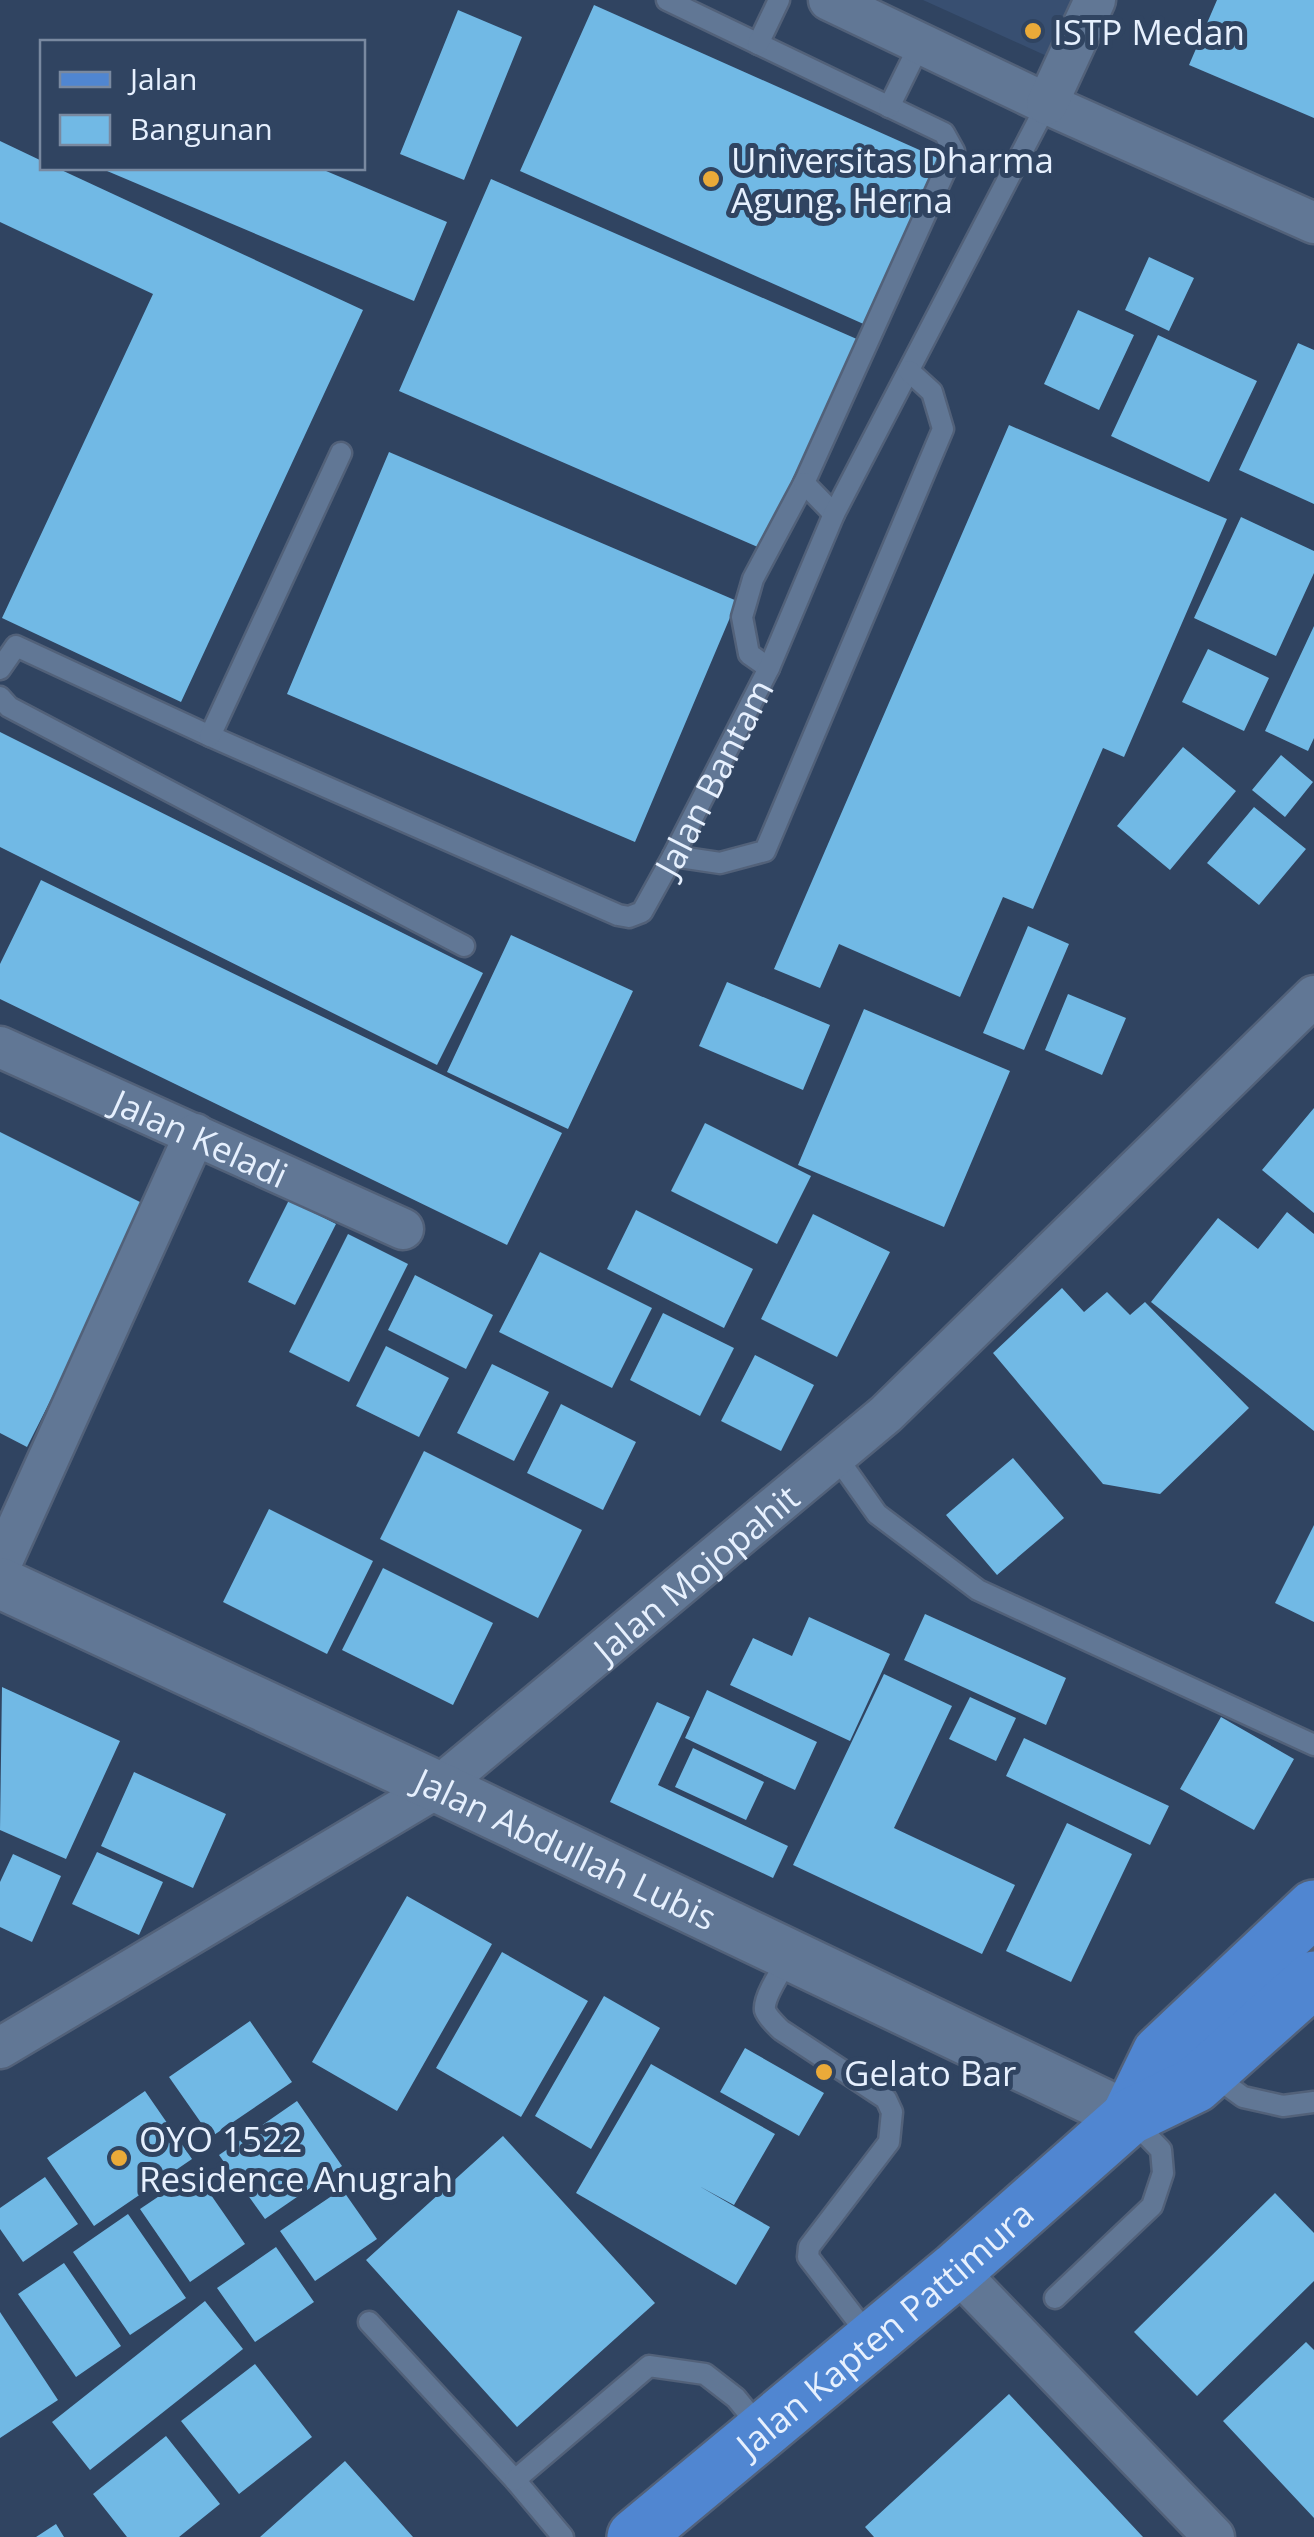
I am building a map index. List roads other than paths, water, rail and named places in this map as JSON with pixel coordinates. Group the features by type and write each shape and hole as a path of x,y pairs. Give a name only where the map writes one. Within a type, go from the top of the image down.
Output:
{"main road":[{"name":"Jalan Kapten Pattimura","path":"1128,2118 1160,2053 1314,1908"},
{"name":"Jalan Kapten Pattimura","path":"635,2537 956,2270 1128,2118 1194,2085 1314,1979"}],"street":[{"path":"829,0 1047,104 1314,222"},
{"name":"Jalan Bantam","path":"1047,104 1095,0"},
{"name":"Jalan Mojopahit","path":"0,2048 438,1787 886,1414 1314,996"},
{"name":"Jalan Keladi","path":"0,1047 403,1229"},
{"path":"0,1566 195,1134"},
{"name":"Jalan Abdullah Lubis","path":"0,1583 438,1787 1128,2118"},
{"path":"956,2270 1214,2537"}],"lane":[{"path":"668,0 944,133 954,154 804,483 754,579 742,617 749,654 769,668"},
{"path":"758,44 778,0"},
{"path":"889,107 920,44"},
{"name":"Jalan Bantam","path":"0,669 8,642 210,736 618,915 630,917 642,912 769,668 834,514 1047,104"},
{"path":"673,856 720,863 764,851 943,429 932,392 909,371"},
{"path":"210,736 340,453"},
{"path":"804,483 834,514"},
{"path":"0,697 9,706 464,946"},
{"path":"836,1456 877,1514 978,1590 1314,1745"},
{"path":"790,1956 766,1997 765,2010 772,2021 886,2099 892,2112 889,2142 809,2247 808,2257 872,2340"},
{"path":"1210,2072 1243,2096 1283,2106 1314,2102"},
{"path":"1056,2298 1152,2206 1164,2173 1161,2150 1128,2118"},
{"path":"369,2322 515,2480 562,2537"},
{"path":"515,2480 649,2366 705,2374 736,2398 762,2432"}],"place":[{"name":"ISTP Medan","path":"1033,31"},
{"name":"Universitas Dharma Agung. Herna","path":"711,179"},
{"name":"Gelato Bar","path":"824,2072"},
{"name":"OYO 1522 Residence Anugrah","path":"119,2158"}]}
